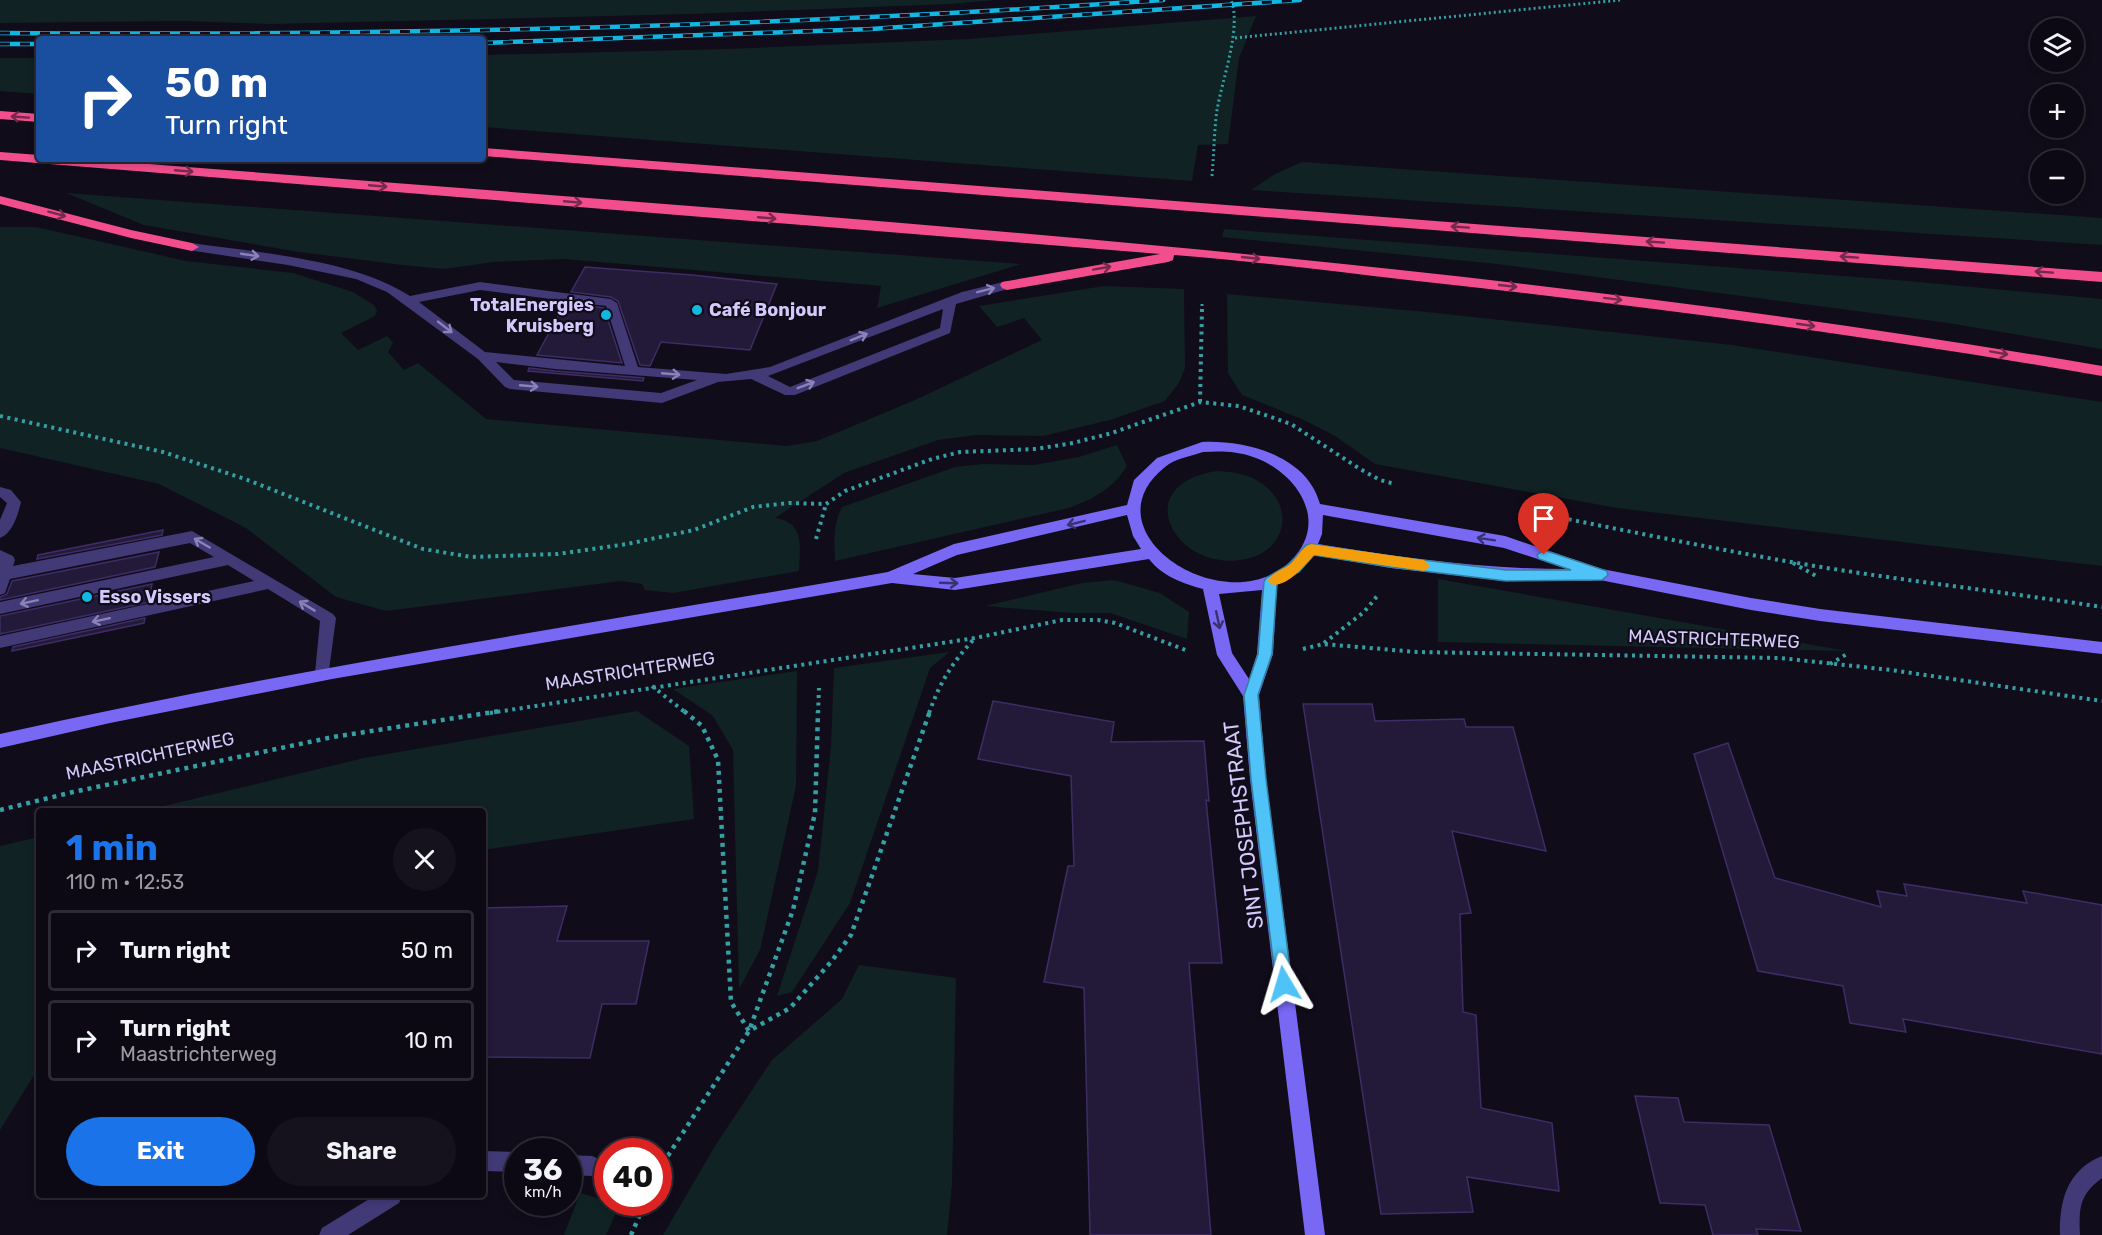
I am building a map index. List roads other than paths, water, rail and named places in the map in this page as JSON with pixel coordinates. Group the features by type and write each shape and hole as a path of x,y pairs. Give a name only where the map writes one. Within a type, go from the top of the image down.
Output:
{"highway":[{"path":"0,115 36,118"},
{"path":"486,152 2102,277"},
{"path":"0,156 36,159"},
{"path":"75,162 1193,252 1555,291 1974,349 2102,370"},
{"path":"0,200 131,234 192,247"},
{"path":"1007,285 1193,252"}],"main road":[{"path":"1216,446 1252,452 1285,467 1304,485 1315,508 1317,527 1311,549 1294,568 1270,582 1241,588 1210,586 1169,570 1149,553 1136,531 1132,509 1138,487 1144,477 1163,460 1188,450 1216,446"},
{"name":"MAASTRICHTERWEG","path":"1315,508 1505,542 1602,575 1820,615 2102,648"},
{"path":"0,741 107,716 323,673 890,578 954,550 1132,509"},
{"name":"MAASTRICHTERWEG","path":"1311,549 1390,562 1506,575 1602,575"},
{"path":"890,578 955,584 1149,553"},
{"name":"SINT JOSEPHSTRAAT","path":"1270,582 1265,654 1251,695 1258,779 1315,1235"},
{"name":"SINT JOSEPHSTRAAT","path":"1210,586 1225,655 1251,695"}],"street":[{"path":"192,247 346,273 391,289 482,356 510,384 662,398 716,377"},
{"path":"482,356 716,377 753,374 772,371 950,301 1007,285"},
{"path":"408,300 480,286 611,303 633,371"},
{"path":"753,374 790,392 946,330 950,301"},
{"path":"0,492 6,494 14,502 11,515 0,532"},
{"path":"4,574 192,537 328,618 323,673"},
{"path":"0,556 8,560 0,589"},
{"path":"0,608 230,559"},
{"path":"0,642 270,584"},
{"path":"486,1161 504,1162"},
{"path":"582,1166 592,1166"},
{"path":"2070,1235 2069,1209 2080,1181 2102,1166"},
{"path":"329,1235 389,1198"}],"railway":[{"path":"0,33 291,33 582,28 873,17 1163,0"},
{"path":"486,43 871,29 1300,0"},
{"path":"0,44 36,44"}],"place":[{"name":"Café Bonjour","path":"697,310"},
{"name":"TotalEnergies Kruisberg","path":"606,315"},
{"name":"Esso Vissers","path":"87,597"}]}
